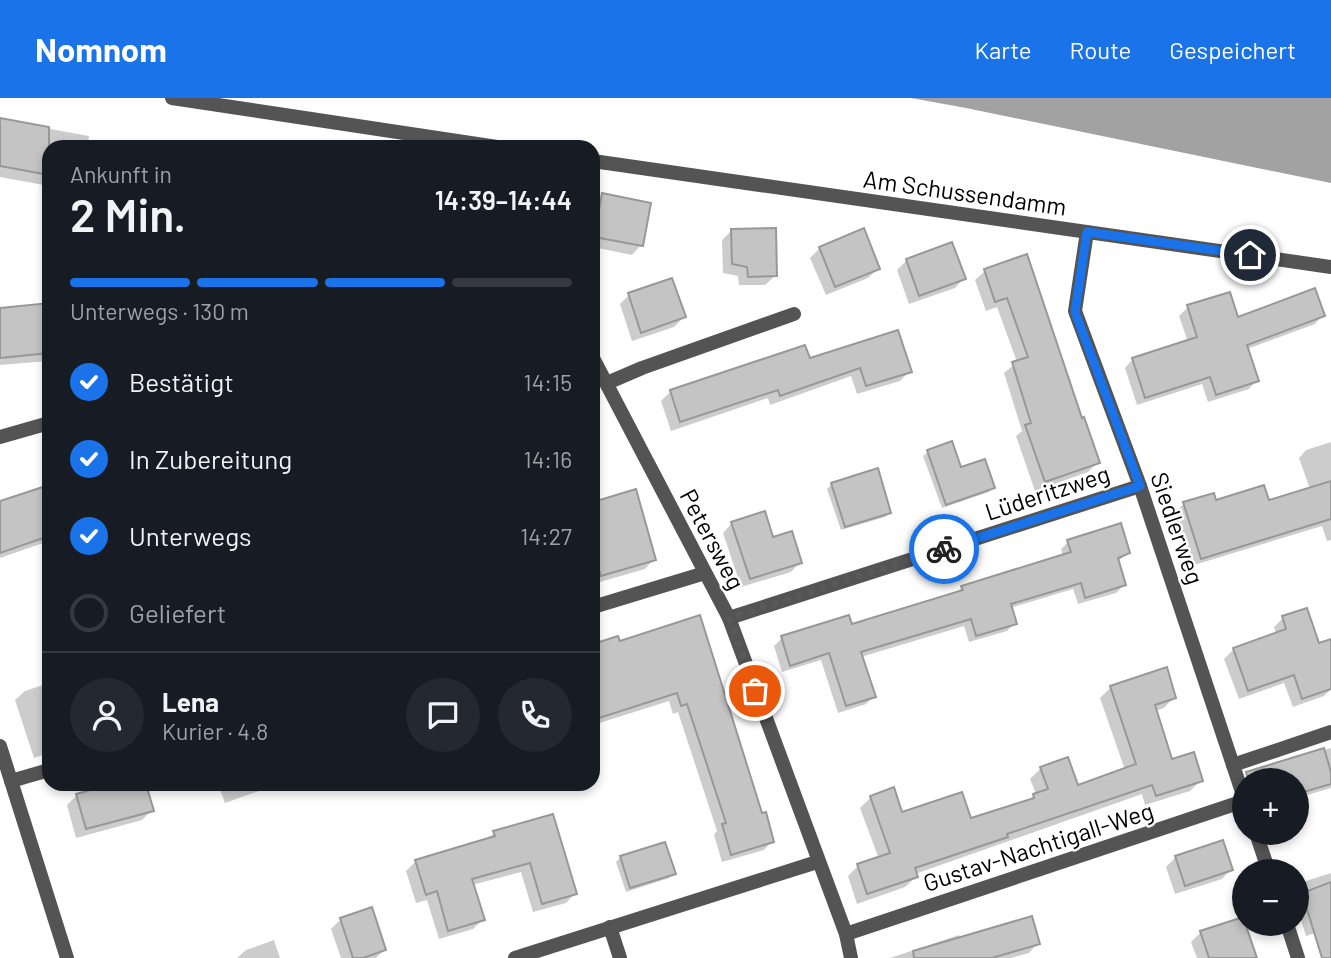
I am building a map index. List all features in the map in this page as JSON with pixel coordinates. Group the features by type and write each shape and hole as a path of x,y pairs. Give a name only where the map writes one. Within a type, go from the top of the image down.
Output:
{"street":[{"path":"172,98 451,140"},
{"name":"Am Schussendamm","path":"600,162 1331,267"},
{"name":"Siedlerweg","path":"1087,232 1075,312 1140,486 1234,768"},
{"path":"607,383 794,314"},
{"name":"Petersweg","path":"600,370 729,618 817,862 846,934 851,958"},
{"path":"0,437 42,425"},
{"name":"Lüderitzweg","path":"729,618 1140,486"},
{"path":"600,605 705,573"},
{"path":"1233,765 1331,732"},
{"path":"0,746 67,958"},
{"path":"11,781 42,772"},
{"name":"Gustav-Nachtigall-Weg","path":"846,934 1232,804"},
{"path":"515,958 817,862"},
{"path":"610,927 620,958"},
{"path":"1291,936 1298,958"}],"shaded area":[{"path":"911,98 1331,98 1331,183 966,108"}],"building":[{"path":"0,118 49,127 49,140 42,140 42,174 0,166"},
{"path":"602,193 651,203 643,246 600,238"},
{"path":"776,228 777,276 748,277 747,267 732,264 731,229"},
{"path":"864,228 880,269 835,287 819,247"},
{"path":"952,242 966,279 919,296 906,259"},
{"path":"1027,254 1082,418 1084,417 1100,463 1045,482 1025,425 1031,423 1012,362 1028,357 1007,298 995,302 984,269"},
{"path":"672,278 686,317 641,333 628,293"},
{"path":"1315,288 1325,316 1247,345 1259,381 1216,395 1210,377 1145,398 1132,358 1197,337 1187,305 1230,292 1238,317"},
{"path":"42,304 42,354 0,358 0,308"},
{"path":"898,330 912,372 866,386 860,368 780,396 778,390 680,422 670,390 805,345 810,358"},
{"path":"952,441 961,467 985,459 995,488 946,505 927,450"},
{"path":"878,468 891,513 845,527 831,483"},
{"path":"1331,481 1331,519 1201,559 1183,502 1214,493 1216,500 1264,485 1269,500"},
{"path":"42,487 42,538 0,553 0,501"},
{"path":"636,489 656,560 601,576 600,500"},
{"path":"765,511 773,537 792,531 802,563 750,579 731,522"},
{"path":"1121,523 1130,553 1118,558 1126,585 1085,598 1081,583 1011,604 1017,624 976,636 971,619 861,652 876,697 846,706 829,653 790,666 781,636 849,615 852,624 963,590 961,586 1071,552 1067,540"},
{"path":"1307,608 1319,643 1331,639 1331,689 1302,699 1294,675 1248,691 1233,648 1286,629 1282,616"},
{"path":"700,615 762,813 766,812 774,842 731,855 722,824 726,823 687,704 681,706 677,693 600,718 600,642 618,636 620,641"},
{"path":"1167,667 1176,698 1155,705 1172,759 1194,752 1203,781 1156,796 1152,785 915,868 918,877 867,894 857,864 890,853 870,796 894,787 902,812 962,792 971,818 1034,798 1033,794 1048,789 1040,767 1068,757 1078,785 1136,764 1110,686"},
{"path":"1324,748 1331,772 1331,784 1309,790 1309,768 1259,768"},
{"path":"87,791 148,791 154,811 86,829 76,794"},
{"path":"553,814 577,894 542,904 530,863 472,879 485,920 448,931 437,891 426,895 415,860 495,836 493,831"},
{"path":"1223,840 1232,870 1185,886 1175,856"},
{"path":"665,842 676,874 630,888 620,856"},
{"path":"1331,882 1331,958 1322,958 1309,916 1309,890"},
{"path":"372,907 386,950 363,958 353,958 340,918"},
{"path":"1032,916 1040,944 992,958 914,958 913,951"},
{"path":"1232,921 1232,936 1249,936 1257,958 1209,958 1200,931"}],"way so far":[{"path":"755,691 729,618 944,549"}],"route":[{"path":"944,549 1140,486 1075,312 1087,232 1250,255"}]}
